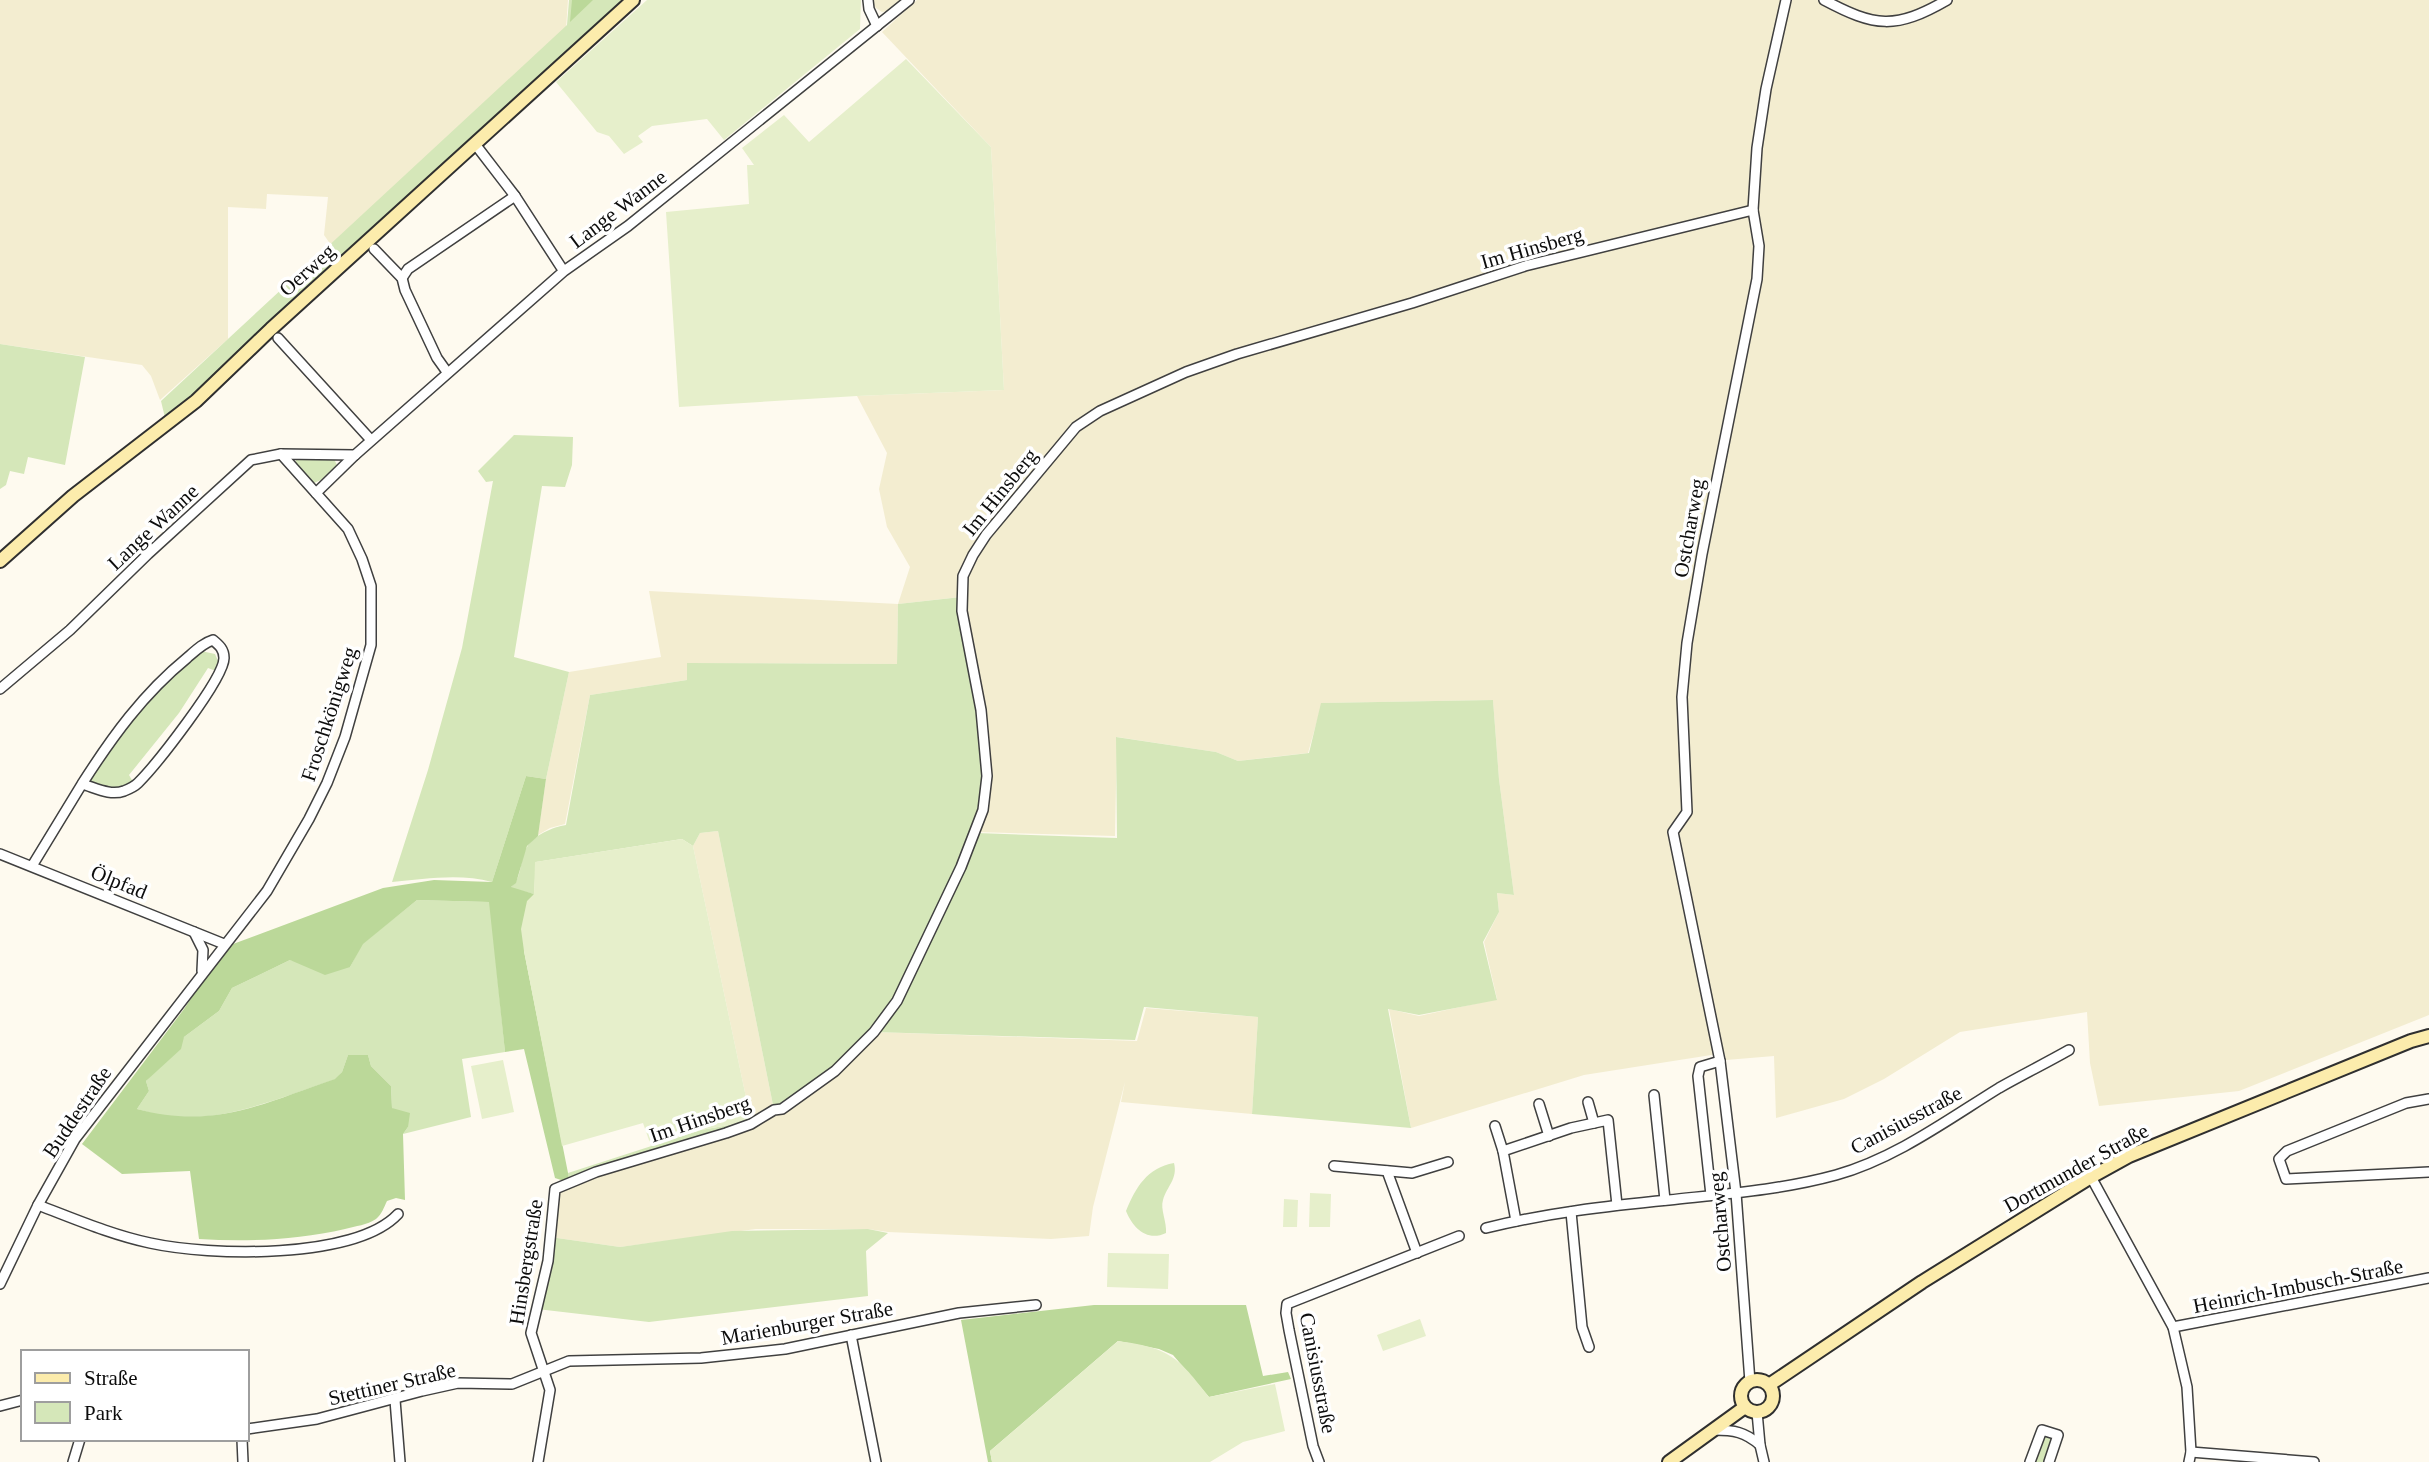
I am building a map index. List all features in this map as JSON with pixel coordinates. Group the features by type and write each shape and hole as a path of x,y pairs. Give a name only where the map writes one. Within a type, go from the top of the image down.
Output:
{"main road":[{"name":"Oerweg","path":"0,561 73,496 196,401 280,320 633,0"},
{"name":"Dortmunder Straße","path":"1769,1385 1922,1282 2129,1156 2178,1134 2429,1036"},
{"path":"1669,1462 1711,1430 1751,1410 1766,1410 1772,1403 1773,1394 1769,1385 1762,1381 1750,1382 1741,1393 1751,1410"}],"street":[{"path":"868,0 877,26"},
{"name":"Lange Wanne","path":"316,493 355,454 564,271 628,226 909,0"},
{"name":"Ostcharweg","path":"1750,1382 1736,1193 1720,1060 1673,832 1687,811 1682,697 1687,643 1758,271 1759,246 1753,211 1761,118 1786,0"},
{"path":"1824,0 1856,17 1882,22 1900,21 1947,0"},
{"path":"475,144 515,196 561,267"},
{"path":"402,278 408,269 515,196"},
{"name":"Im Hinsberg","path":"555,1189 618,1165 751,1124 774,1110 782,1109 835,1071 874,1032 897,1001 961,867 977,830 986,797 986,740 962,611 963,576 986,535 1076,427 1100,411 1186,372 1237,354 1412,303 1525,266 1753,211"},
{"path":"374,249 402,278 437,358 447,372"},
{"path":"278,338 371,440"},
{"name":"Lange Wanne","path":"0,690 70,631 148,554 251,460 281,454 355,454"},
{"name":"Froschkönigweg","path":"224,944 267,891 303,832 327,783 357,698 371,645 371,586 348,529 281,454"},
{"path":"32,866 82,784 113,736 134,709 180,664 207,642 214,640 223,650 221,670 187,724 136,785 112,793 82,784"},
{"name":"Ölpfad","path":"0,854 224,944"},
{"path":"194,932 203,950 202,973"},
{"name":"Buddestraße","path":"0,1284 38,1205 75,1139 224,944"},
{"name":"Canisiusstraße","path":"1486,1228 1616,1205 1789,1185 1838,1174 1887,1155 1936,1129 2001,1087 2069,1050"},
{"name":"Ostcharweg","path":"1711,1195 1698,1070 1700,1066 1720,1060"},
{"path":"1654,1095 1665,1200"},
{"path":"2429,1099 2406,1103 2287,1151 2279,1159 2286,1179 2429,1172"},
{"path":"1588,1102 1594,1123"},
{"path":"1539,1104 1549,1136"},
{"path":"1503,1151 1608,1120 1616,1205"},
{"path":"1495,1126 1503,1151 1516,1221"},
{"path":"1334,1166 1412,1174 1448,1162"},
{"path":"1387,1171 1417,1253"},
{"path":"2091,1177 2173,1327 2187,1387 2191,1452 2189,1462"},
{"name":"Hinsbergstraße","path":"538,1462 550,1390 531,1333 548,1261 555,1189"},
{"path":"38,1205 102,1229 150,1243 234,1252 283,1250 333,1243 370,1233 389,1224 398,1214"},
{"path":"1572,1212 1582,1327 1589,1347"},
{"name":"Canisiusstraße","path":"1319,1462 1313,1446 1289,1330 1287,1304 1459,1236"},
{"name":"Heinrich-Imbusch-Straße","path":"2173,1327 2429,1278"},
{"name":"Marienburger Straße","path":"544,1372 569,1361 701,1358 785,1349 959,1313 1036,1305"},
{"path":"851,1335 876,1462"},
{"name":"Stettiner Straße","path":"248,1429 317,1419 458,1384 512,1384 544,1372"},
{"path":"395,1400 400,1462"},
{"path":"0,1406 21,1401"},
{"path":"1751,1410 1764,1462"},
{"path":"1711,1430 1736,1430 1760,1445"},
{"path":"2030,1462 2042,1430 2057,1435 2049,1462"},
{"path":"73,1462 79,1441"},
{"path":"242,1441 243,1462"},
{"path":"2191,1452 2314,1462"}],"shaded area":[{"path":"0,0 568,0 566,29 331,245 324,235 328,197 267,194 266,209 228,207 228,339 160,400 151,376 142,365 0,344"},
{"path":"872,0 902,0 889,11 882,12 873,6"},
{"path":"917,0 2429,0 2429,1015 2239,1091 2099,1106 2090,1063 2087,1012 1960,1032 1884,1079 1844,1099 1776,1118 1774,1056 1726,1060 1724,1053 1584,1075 1411,1128 1389,1009 1419,1016 1497,999 1484,942 1499,912 1497,893 1514,895 1499,779 1493,700 1322,703 1308,753 1238,761 1216,752 1117,737 1115,836 977,832 960,597 898,604 910,567 887,527 879,489 887,453 857,396 1004,390 991,147 882,32"},
{"path":"649,591 898,604 897,664 688,663 687,680 590,695 565,824 538,835 546,779 569,672 661,657"},
{"path":"718,831 774,1110 751,1121 693,846 700,833"},
{"path":"1146,1008 1258,1017 1252,1114 1121,1102 1125,1082 1093,1207 1089,1236 1051,1239 868,1229 756,1229 620,1247 550,1237 556,1190 751,1125 874,1032 1137,1041"}],"green space":[{"path":"569,0 622,0 473,142 166,422 161,401 567,25"},
{"path":"572,0 593,0 570,22"},
{"path":"647,0 861,0 860,29 724,140 707,119 652,126 638,136 643,142 624,154 609,136 597,132 556,82"},
{"path":"906,59 991,147 1004,390 679,407 666,212 749,204 747,165 754,165 742,148 784,115 809,142"},
{"path":"0,344 85,357 65,465 28,457 24,474 10,471 6,485 0,489"},
{"path":"514,435 573,437 572,465 565,487 542,486 514,657 569,672 546,779 526,776 492,882 455,877 392,882 428,770 462,648 493,481 486,482 478,471"},
{"path":"334,459 337,465 314,483 295,467 296,460"},
{"path":"961,597 987,776 977,833 1117,838 1116,737 1216,752 1238,761 1309,753 1321,703 1493,700 1499,779 1514,895 1497,893 1499,912 1483,942 1497,1000 1419,1015 1388,1009 1411,1128 1252,1114 1258,1017 1144,1007 1135,1040 874,1032 835,1071 774,1110 718,831 700,833 693,846 682,839 536,862 534,894 510,888 517,879 530,843 544,832 566,825 590,695 687,680 687,663 897,664 898,604"},
{"path":"201,651 215,654 219,663 216,671 208,668 179,713 129,775 133,782 112,788 91,782 90,776 128,726 155,694"},
{"path":"526,776 546,779 538,836 527,846 516,883 511,887 534,894 524,951 570,1183 555,1178 524,1049 505,1052 489,902 417,900 363,944 350,967 325,975 290,960 232,988 219,1011 184,1037 181,1049 146,1081 149,1091 137,1109 190,1117 215,1115 261,1105 335,1079 342,1072 348,1055 368,1055 371,1066 391,1086 392,1108 410,1113 408,1127 403,1134 405,1200 396,1198 387,1201 376,1219 345,1229 291,1238 199,1239 190,1171 122,1174 82,1144 184,1009 225,947 383,888 434,880 492,882"},
{"path":"682,839 693,846 751,1121 701,1130 651,1146 643,1123 562,1146 521,929 527,901 534,894 535,862"},
{"path":"417,900 490,902 505,1052 462,1059 471,1117 403,1134 408,1127 392,1108 391,1086 371,1066 368,1055 348,1055 342,1072 336,1079 233,1112 190,1118 160,1116 137,1109 149,1091 146,1081 184,1037 219,1011 232,988 290,960 350,967 362,944"},
{"path":"503,1060 514,1112 482,1119 471,1066"},
{"path":"751,1121 570,1183 568,1173 701,1130"},
{"path":"1174,1163 1173,1178 1162,1204 1166,1233 1153,1236 1142,1232 1126,1211 1134,1194 1150,1174"},
{"path":"1310,1193 1331,1194 1330,1227 1309,1227"},
{"path":"1284,1199 1298,1200 1297,1227 1283,1227"},
{"path":"868,1229 888,1233 866,1251 868,1296 649,1322 537,1309 550,1237 620,1247 732,1231"},
{"path":"1108,1253 1169,1254 1168,1289 1107,1287"},
{"path":"1094,1305 1246,1305 1263,1376 1288,1372 1291,1379 1209,1397 1173,1355 1159,1349 1118,1341 990,1451 992,1462 988,1462 961,1320"},
{"path":"1420,1319 1426,1336 1383,1351 1377,1335"},
{"path":"1118,1341 1150,1347 1171,1357 1189,1372 1209,1397 1275,1384 1285,1431 1243,1442 1210,1462 992,1462 990,1451"},
{"path":"2043,1434 2054,1437 2044,1462 2034,1462"}]}
